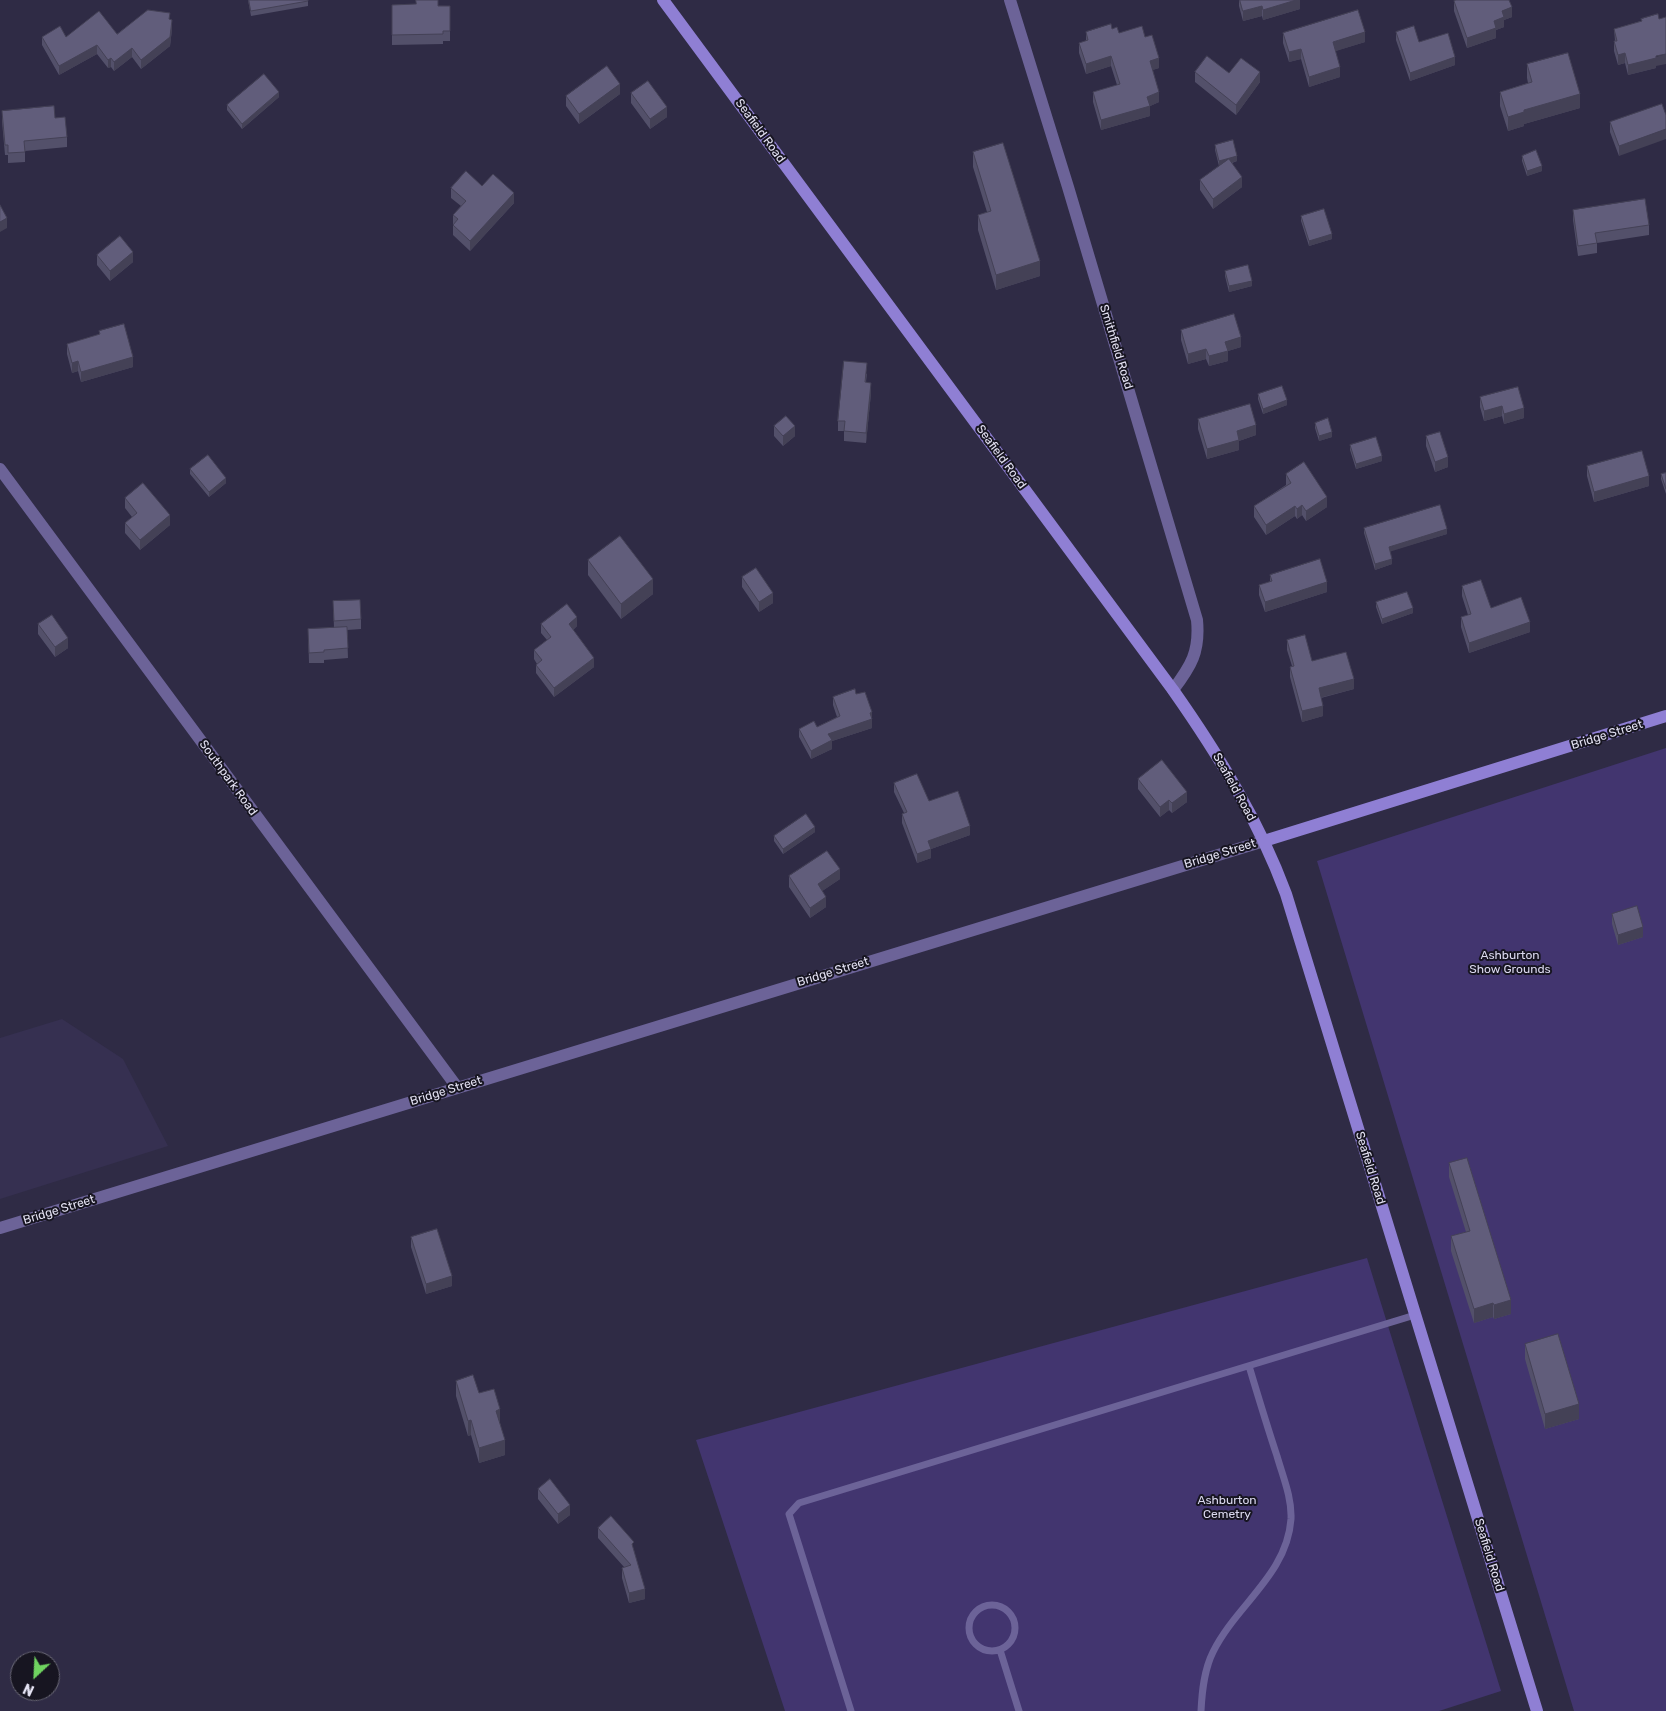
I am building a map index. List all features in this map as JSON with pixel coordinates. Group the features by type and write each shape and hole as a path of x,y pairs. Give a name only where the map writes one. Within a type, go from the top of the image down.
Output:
{"street":[{"name":"Seafield Road","path":"663,0 1173,690 1224,766 1264,841 1286,894 1537,1711"},
{"name":"Smithfield Road","path":"1010,0 1068,186 1197,620 1199,637 1192,663 1173,690"},
{"name":"Southpark Road","path":"0,469 457,1088"},
{"name":"Bridge Street","path":"0,1228 1666,716"}],"lane":[{"path":"851,1711 789,1514 799,1503 1415,1315"},
{"path":"1201,1711 1202,1688 1212,1652 1235,1618 1276,1566 1286,1542 1290,1519 1289,1496 1249,1366"},
{"path":"998,1606 1010,1614 1014,1621 1015,1628 1011,1641 1000,1650 985,1650 978,1646 970,1633 972,1618 983,1608 998,1606"},
{"path":"1000,1650 1019,1711"}],"shaded area":[{"path":"62,1019 123,1059 168,1146 0,1199 0,1038"}],"green space":[{"name":"Ashburton Show Grounds","path":"1666,748 1666,1711 1574,1711 1317,861"},
{"name":"Ashburton Cemetry","path":"1367,1258 1501,1691 1439,1711 785,1711 696,1440"}],"building":[{"path":"249,0 308,0 308,1 251,11"},
{"path":"416,0 438,0 438,6 450,6 450,31 443,31 443,34 392,35 392,5 416,4"},
{"path":"1240,0 1296,0 1263,10 1262,6 1243,11"},
{"path":"1509,0 1512,7 1502,11 1504,17 1494,21 1496,28 1467,38 1454,1"},
{"path":"148,10 170,13 169,19 172,20 170,37 141,60 132,48 114,62 111,58 108,60 97,45 59,66 42,37 60,26 66,37 99,11 117,34"},
{"path":"1358,10 1365,32 1333,42 1340,67 1309,77 1301,49 1289,52 1283,33"},
{"path":"1658,14 1659,19 1666,17 1666,54 1628,65 1625,53 1618,55 1614,41 1617,41 1614,29"},
{"path":"1111,24 1112,29 1117,27 1119,33 1142,26 1145,37 1152,35 1159,58 1150,61 1159,92 1147,97 1150,106 1101,120 1093,92 1120,84 1111,56 1086,64 1079,43 1088,40 1086,32"},
{"path":"1414,26 1419,42 1448,33 1455,57 1410,73 1396,32"},
{"path":"1568,53 1580,94 1524,110 1524,112 1508,117 1500,92 1532,82 1527,64"},
{"path":"1207,56 1229,73 1241,58 1260,72 1236,105 1195,72"},
{"path":"607,66 620,84 579,114 566,96"},
{"path":"264,74 279,92 242,124 227,105"},
{"path":"648,81 667,107 650,119 631,93"},
{"path":"1662,104 1666,115 1666,129 1619,146 1610,122"},
{"path":"54,106 55,118 65,117 67,137 24,141 25,152 8,153 8,145 5,145 2,111"},
{"path":"1233,140 1237,156 1219,161 1215,145"},
{"path":"1003,143 1040,261 996,275 978,215 991,211 973,152"},
{"path":"1536,150 1542,166 1527,171 1522,156"},
{"path":"1229,159 1242,177 1213,199 1200,180"},
{"path":"466,171 482,186 493,174 514,193 470,241 453,225 458,219 453,215 466,201 451,188"},
{"path":"1645,199 1649,225 1595,233 1597,243 1578,246 1573,210"},
{"path":"0,205 7,218 0,222"},
{"path":"1324,209 1332,234 1309,241 1301,216"},
{"path":"120,236 133,252 110,271 97,255"},
{"path":"1248,265 1252,281 1229,286 1225,271"},
{"path":"1234,314 1241,337 1225,342 1228,351 1209,356 1206,349 1188,354 1181,330"},
{"path":"124,324 133,357 81,372 78,361 72,363 67,344 100,334 99,331"},
{"path":"844,361 867,363 865,382 871,383 866,433 844,431 845,421 838,421"},
{"path":"1282,386 1287,400 1263,409 1258,394"},
{"path":"1518,387 1524,408 1504,414 1502,406 1484,411 1480,397"},
{"path":"1250,404 1256,425 1237,431 1239,440 1207,449 1198,419"},
{"path":"786,416 795,426 783,436 774,426"},
{"path":"1328,418 1332,432 1319,436 1315,423"},
{"path":"1440,432 1448,457 1435,462 1426,436"},
{"path":"1376,437 1382,456 1356,464 1350,445"},
{"path":"1642,451 1649,476 1594,492 1587,466"},
{"path":"208,455 226,478 209,492 190,469"},
{"path":"1304,462 1327,497 1306,511 1302,505 1297,509 1295,506 1266,525 1254,506 1291,483 1286,474"},
{"path":"1666,473 1666,489 1661,474"},
{"path":"143,483 170,515 140,540 125,523 137,513 125,498"},
{"path":"1440,505 1447,529 1389,547 1392,559 1375,564 1364,528"},
{"path":"620,536 653,579 621,604 588,560"},
{"path":"1320,559 1327,582 1265,602 1259,585 1272,581 1270,575"},
{"path":"756,568 773,593 759,602 742,577"},
{"path":"1481,580 1491,608 1521,597 1530,622 1469,643 1461,617 1471,614 1462,586"},
{"path":"1407,592 1413,608 1382,619 1376,602"},
{"path":"360,600 361,619 334,621 333,601"},
{"path":"567,604 577,617 569,624 594,658 554,688 536,665 542,660 534,650 551,637 541,624"},
{"path":"52,615 68,638 55,647 38,624"},
{"path":"347,627 348,648 309,653 308,629"},
{"path":"1305,635 1312,661 1346,652 1354,679 1319,688 1323,706 1302,711 1290,667 1294,666 1287,640"},
{"path":"855,689 856,694 865,692 872,712 870,713 872,719 828,734 832,740 811,751 799,729 814,721 817,727 840,716 833,697"},
{"path":"1162,760 1187,792 1172,803 1169,800 1160,807 1138,779"},
{"path":"917,774 929,801 958,791 970,826 928,841 931,849 917,854 902,814 907,812 894,783"},
{"path":"806,814 815,827 783,849 774,836"},
{"path":"827,851 840,869 818,884 826,897 810,908 789,876"},
{"path":"1637,906 1643,927 1618,935 1612,914"},
{"path":"1467,1158 1511,1300 1474,1309 1451,1236 1470,1231 1449,1163"},
{"path":"437,1229 452,1276 426,1284 411,1237"},
{"path":"1558,1334 1579,1404 1545,1414 1525,1344"},
{"path":"473,1375 479,1393 494,1389 500,1409 496,1411 505,1440 479,1448 471,1420 468,1421 456,1381"},
{"path":"550,1479 570,1505 558,1514 538,1489"},
{"path":"611,1516 634,1542 632,1544 645,1589 629,1593 622,1568 631,1565 598,1528"}]}
